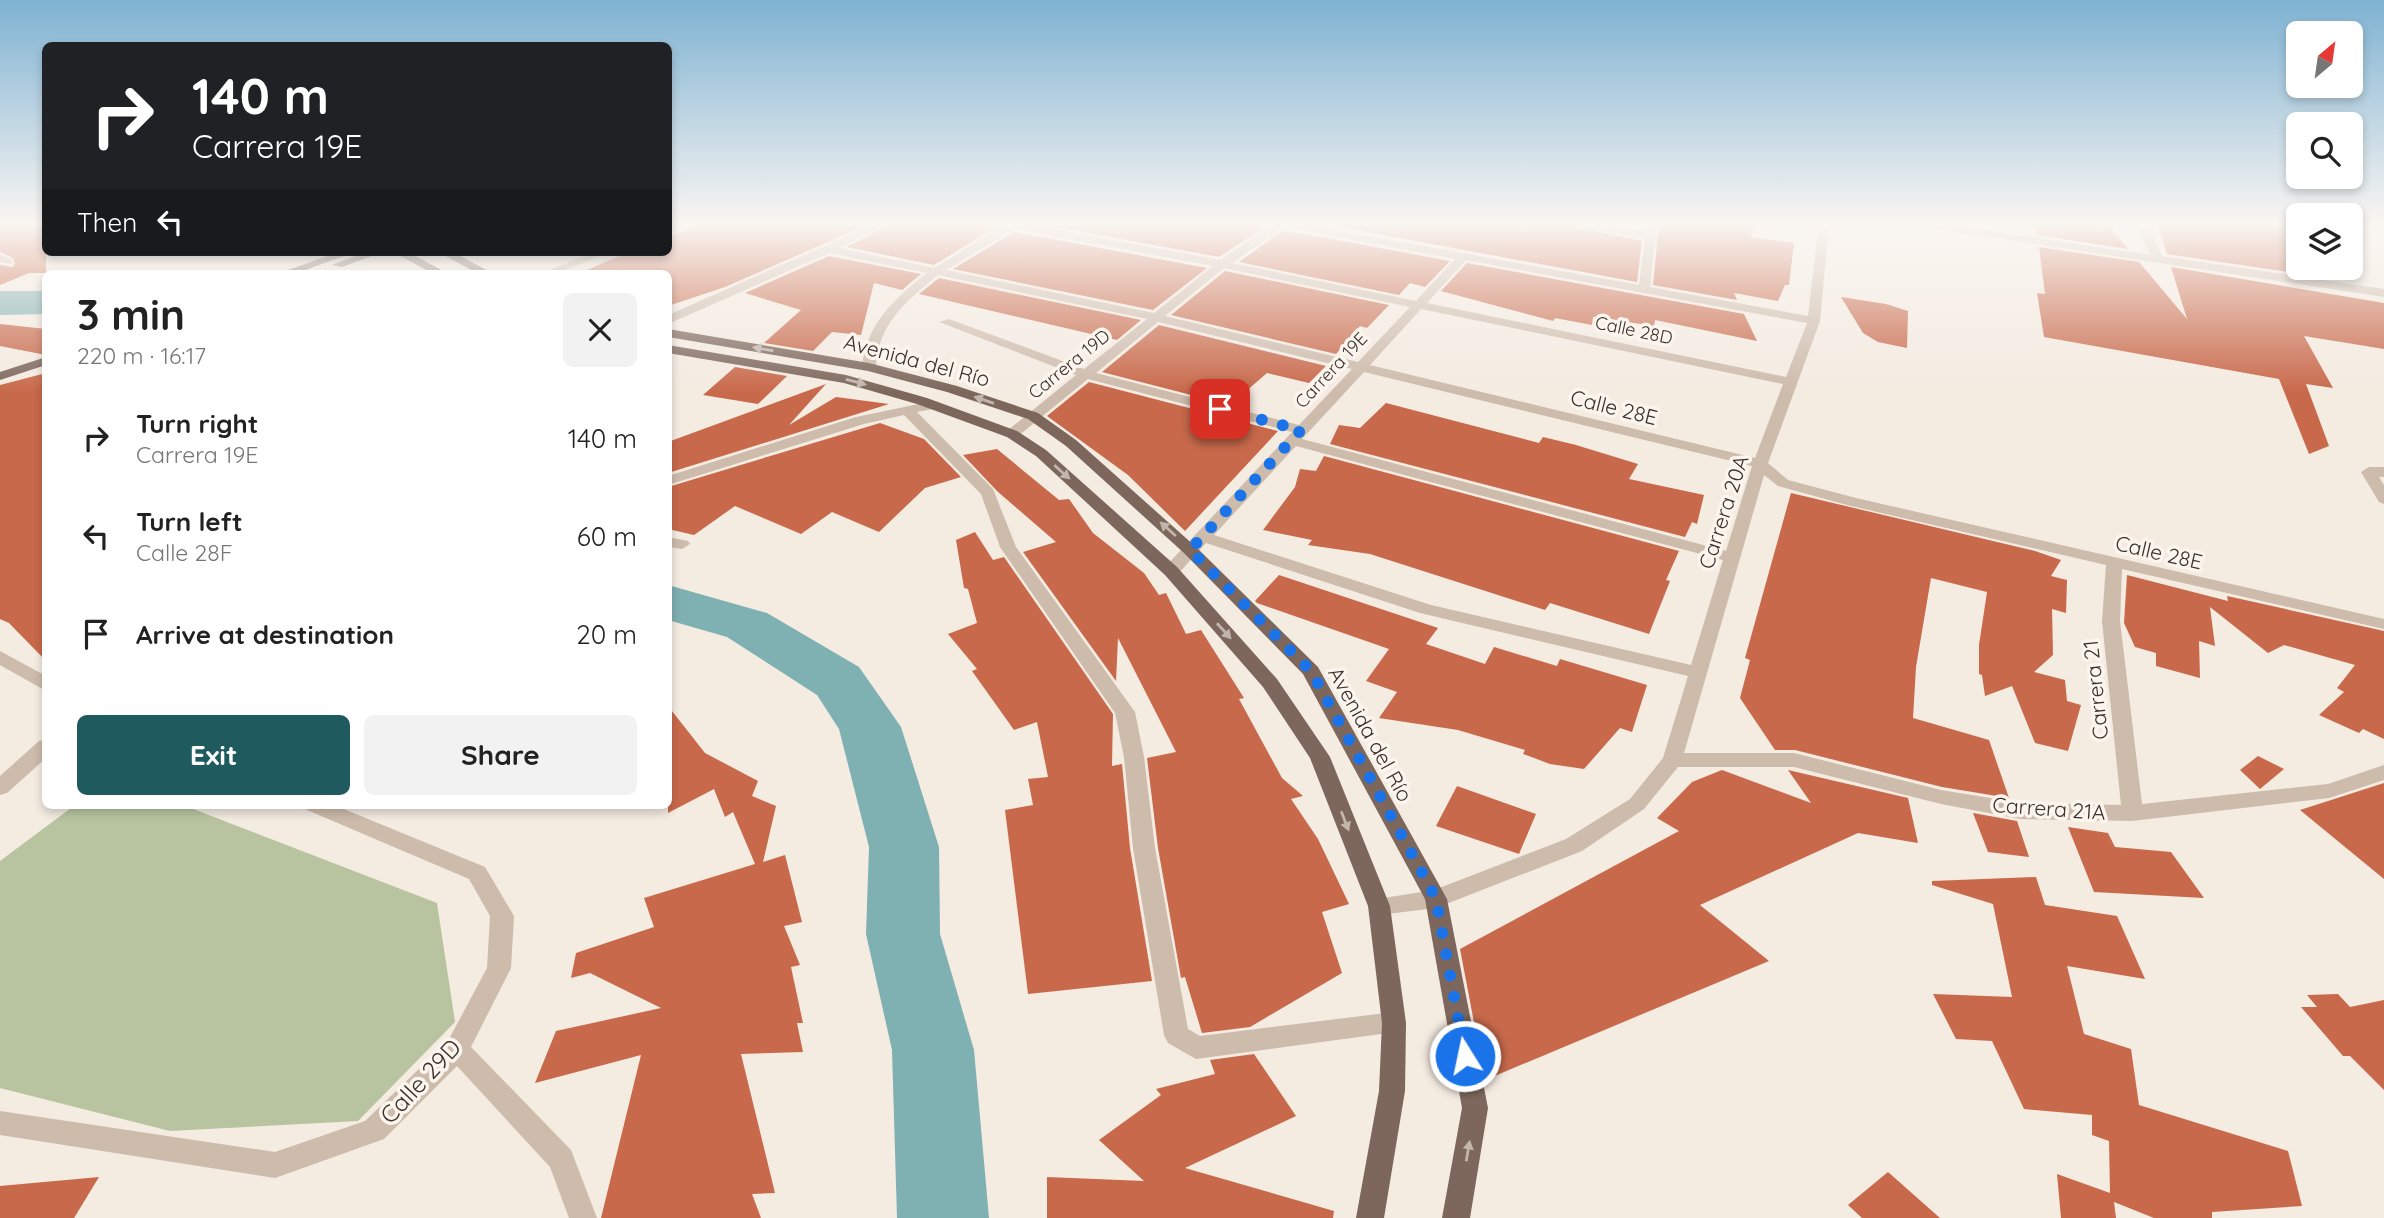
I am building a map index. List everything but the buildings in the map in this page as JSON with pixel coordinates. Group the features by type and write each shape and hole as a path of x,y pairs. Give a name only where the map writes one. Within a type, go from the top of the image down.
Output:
{"main road":[{"name":"Avenida del Río","path":"672,334 869,367 952,389 1033,416 1196,543 1311,671 1436,899 1475,1108 1456,1218"},
{"name":"Avenida del Río","path":"672,350 846,379 933,405 1012,434 1041,453 1171,571 1270,683 1320,757 1378,906 1394,1023 1392,1091 1370,1218"},
{"path":"0,364 42,351"},
{"path":"0,376 42,362"}],"street":[{"path":"672,318 759,280"},
{"path":"869,367 872,342 887,318 926,280"},
{"name":"Calle 28E","path":"968,280 1155,317 1760,464 1773,477 1795,486 2114,563 2384,624"},
{"name":"Carrera 19D","path":"1012,434 1202,280"},
{"name":"Calle 28D","path":"1298,280 1791,382"},
{"name":"Carrera 19E","path":"1171,571 1442,280"},
{"path":"1585,280 1814,321"},
{"path":"1644,291 1645,280"},
{"name":"Carrera 20A","path":"1378,906 1436,899 1574,845 1637,804 1672,760 1760,464 1814,321 1818,280"},
{"path":"2294,280 2384,293"},
{"path":"945,322 1085,374 1731,556"},
{"path":"672,480 861,420 933,405"},
{"path":"907,410 988,492 1009,547 1125,712 1134,757 1144,848 1177,1035 1196,1048 1394,1023"},
{"path":"2377,472 2371,481 2384,499"},
{"path":"1196,543 1426,609 1696,672"},
{"name":"Carrera 21","path":"2114,563 2111,621 2132,813"},
{"path":"0,657 42,683"},
{"path":"4,781 42,749"},
{"name":"Carrera 21A","path":"1672,760 1794,760 1941,797 2021,811 2132,813 2329,791 2384,772"},
{"name":"Calle 29D","path":"0,1123 275,1165 374,1130 457,1049 499,968 502,916 477,873 324,809"},
{"path":"457,1049 561,1160 583,1218"}],"green space":[{"path":"70,809 193,809 437,903 455,1022 358,1121 170,1131 0,1088 0,861"}],"waterway":[{"path":"0,303 42,302"},
{"path":"672,603 747,625 838,681 870,727 904,847 903,934 933,1050 943,1218"}],"route":[{"path":"1220,409 1301,430 1190,550 1311,671 1424,876 1436,899 1465,1056"}]}
